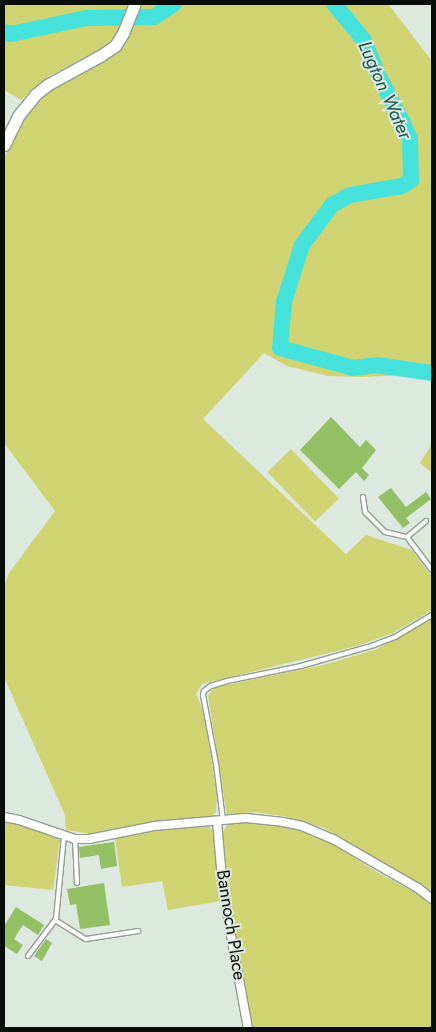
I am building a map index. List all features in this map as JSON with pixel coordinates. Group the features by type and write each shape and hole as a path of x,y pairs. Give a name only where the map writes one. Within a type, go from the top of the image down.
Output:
{"main road":[{"path":"4,144 18,116 36,94 57,78 108,51 120,39 133,7"}],"street":[{"path":"4,817 26,822 75,839 89,839 154,826 261,818 302,826 333,840 418,888 432,899"},
{"name":"Bannoch Place","path":"220,821 223,891 248,1028"}],"lane":[{"path":"363,496 365,512 378,526 385,532 407,537 432,570"},
{"path":"407,537 426,521"},
{"path":"220,821 216,764 203,695 204,691 211,686 227,681 301,666 374,646 395,637 432,615"},
{"path":"28,956 55,920 64,836"},
{"path":"75,839 77,883"},
{"path":"55,920 86,939 138,931"}],"green space":[{"path":"4,4 128,4 120,28 107,46 49,76 21,100 4,90"},
{"path":"140,4 388,4 432,61 432,379 404,375 328,376 287,366 264,353 203,419 346,554 366,535 412,550 432,577 432,610 393,633 357,646 202,684 196,694 204,713 217,795 216,812 212,817 136,825 91,834 66,830 65,815 4,677 4,587 9,573 55,511 4,443 4,158 24,118 35,102 50,89 103,61 117,50"},
{"path":"432,444 432,473 420,463"},
{"path":"291,449 339,499 315,522 267,472"},
{"path":"432,619 432,892 324,828 283,816 253,812 227,816 208,696 212,690 217,687 327,664 377,649"},
{"path":"237,821 277,824 298,829 331,843 377,872 421,896 432,905 432,1028 253,1028 223,868 222,834 227,825"},
{"path":"4,822 27,826 60,840 53,890 4,885"},
{"path":"209,827 215,832 221,901 168,910 162,881 122,887 115,838 149,830"}],"building":[{"path":"331,417 360,447 366,440 376,450 362,468 369,475 364,481 356,472 339,489 300,450"},
{"path":"391,488 406,507 426,492 431,499 406,518 410,523 403,528 378,497"},
{"path":"114,842 117,866 101,869 99,855 80,858 79,847"},
{"path":"104,883 110,925 80,929 76,904 70,905 67,889"},
{"path":"16,907 44,925 38,935 23,925 14,939 23,945 17,954 4,946 4,926"},
{"path":"46,939 52,943 42,961 34,956"}],"waterway":[{"name":"Lugton Water","path":"4,32 11,34 87,18 154,17 174,4"},
{"name":"Lugton Water","path":"334,4 363,39 378,75 410,139 411,180 402,186 350,195 332,205 302,245 284,302 280,348 353,368 377,365 432,373"}]}
